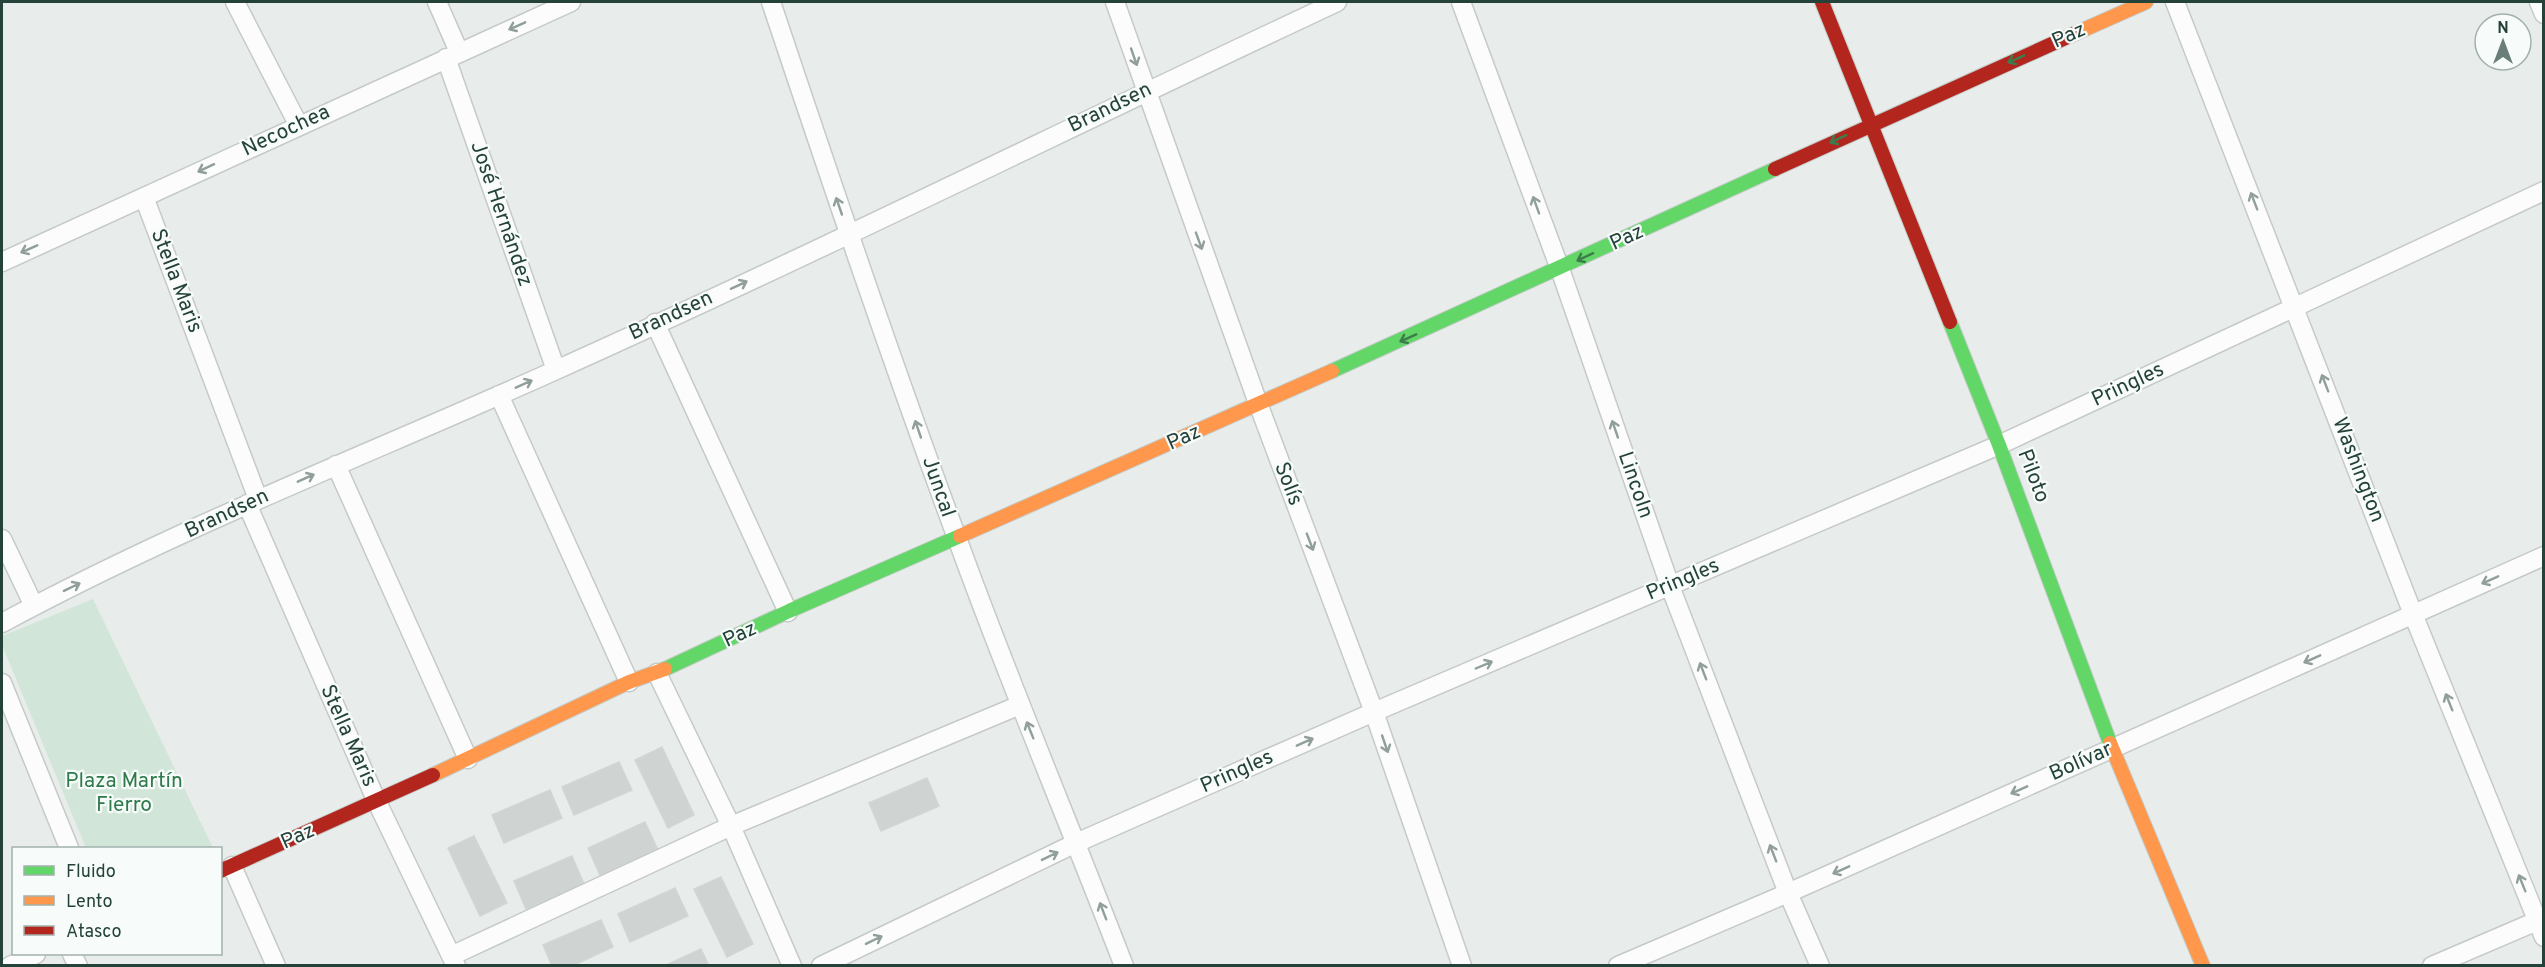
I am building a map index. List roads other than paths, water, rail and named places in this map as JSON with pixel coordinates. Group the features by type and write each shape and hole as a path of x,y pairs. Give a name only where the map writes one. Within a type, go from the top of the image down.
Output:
{"street":[{"path":"236,2 298,124"},
{"name":"José Hernández","path":"437,2 452,55 556,370"},
{"name":"Necochea","path":"2,262 298,124 571,2"},
{"name":"Juncal","path":"771,2 849,234 956,538 1124,966"},
{"name":"Solís","path":"1115,2 1259,406 1374,712 1462,966"},
{"name":"Brandsen","path":"2,623 252,501 556,370 849,234 1145,91 1337,2"},
{"name":"Lincoln","path":"1461,2 1560,269 1670,586 1788,893 1820,966"},
{"name":"Piloto","path":"1822,2 1999,445 2112,748 2203,966"},
{"name":"Paz","path":"226,868 377,802 629,682 657,673 788,612 1259,406 1871,124 2146,2"},
{"name":"Washington","path":"2175,2 2296,308 2413,614 2542,925"},
{"path":"2539,2 2544,14"},
{"name":"Pringles","path":"821,966 1076,843 1374,712 1999,445 2544,191"},
{"name":"Stella Maris","path":"144,197 252,501 377,802 453,961"},
{"path":"656,323 788,612"},
{"path":"499,395 629,682"},
{"path":"336,465 468,759"},
{"path":"2,539 34,606"},
{"name":"Bolívar","path":"1618,966 1788,893 2544,556"},
{"path":"657,673 731,826 792,966"},
{"path":"2,683 68,847"},
{"path":"453,961 731,826 1020,705"},
{"path":"226,868 276,966"},
{"path":"2432,966 2542,925"},
{"path":"10,966 34,955"}],"park label":[{"name":"Plaza Martín Fierro","path":"124,793"}]}
